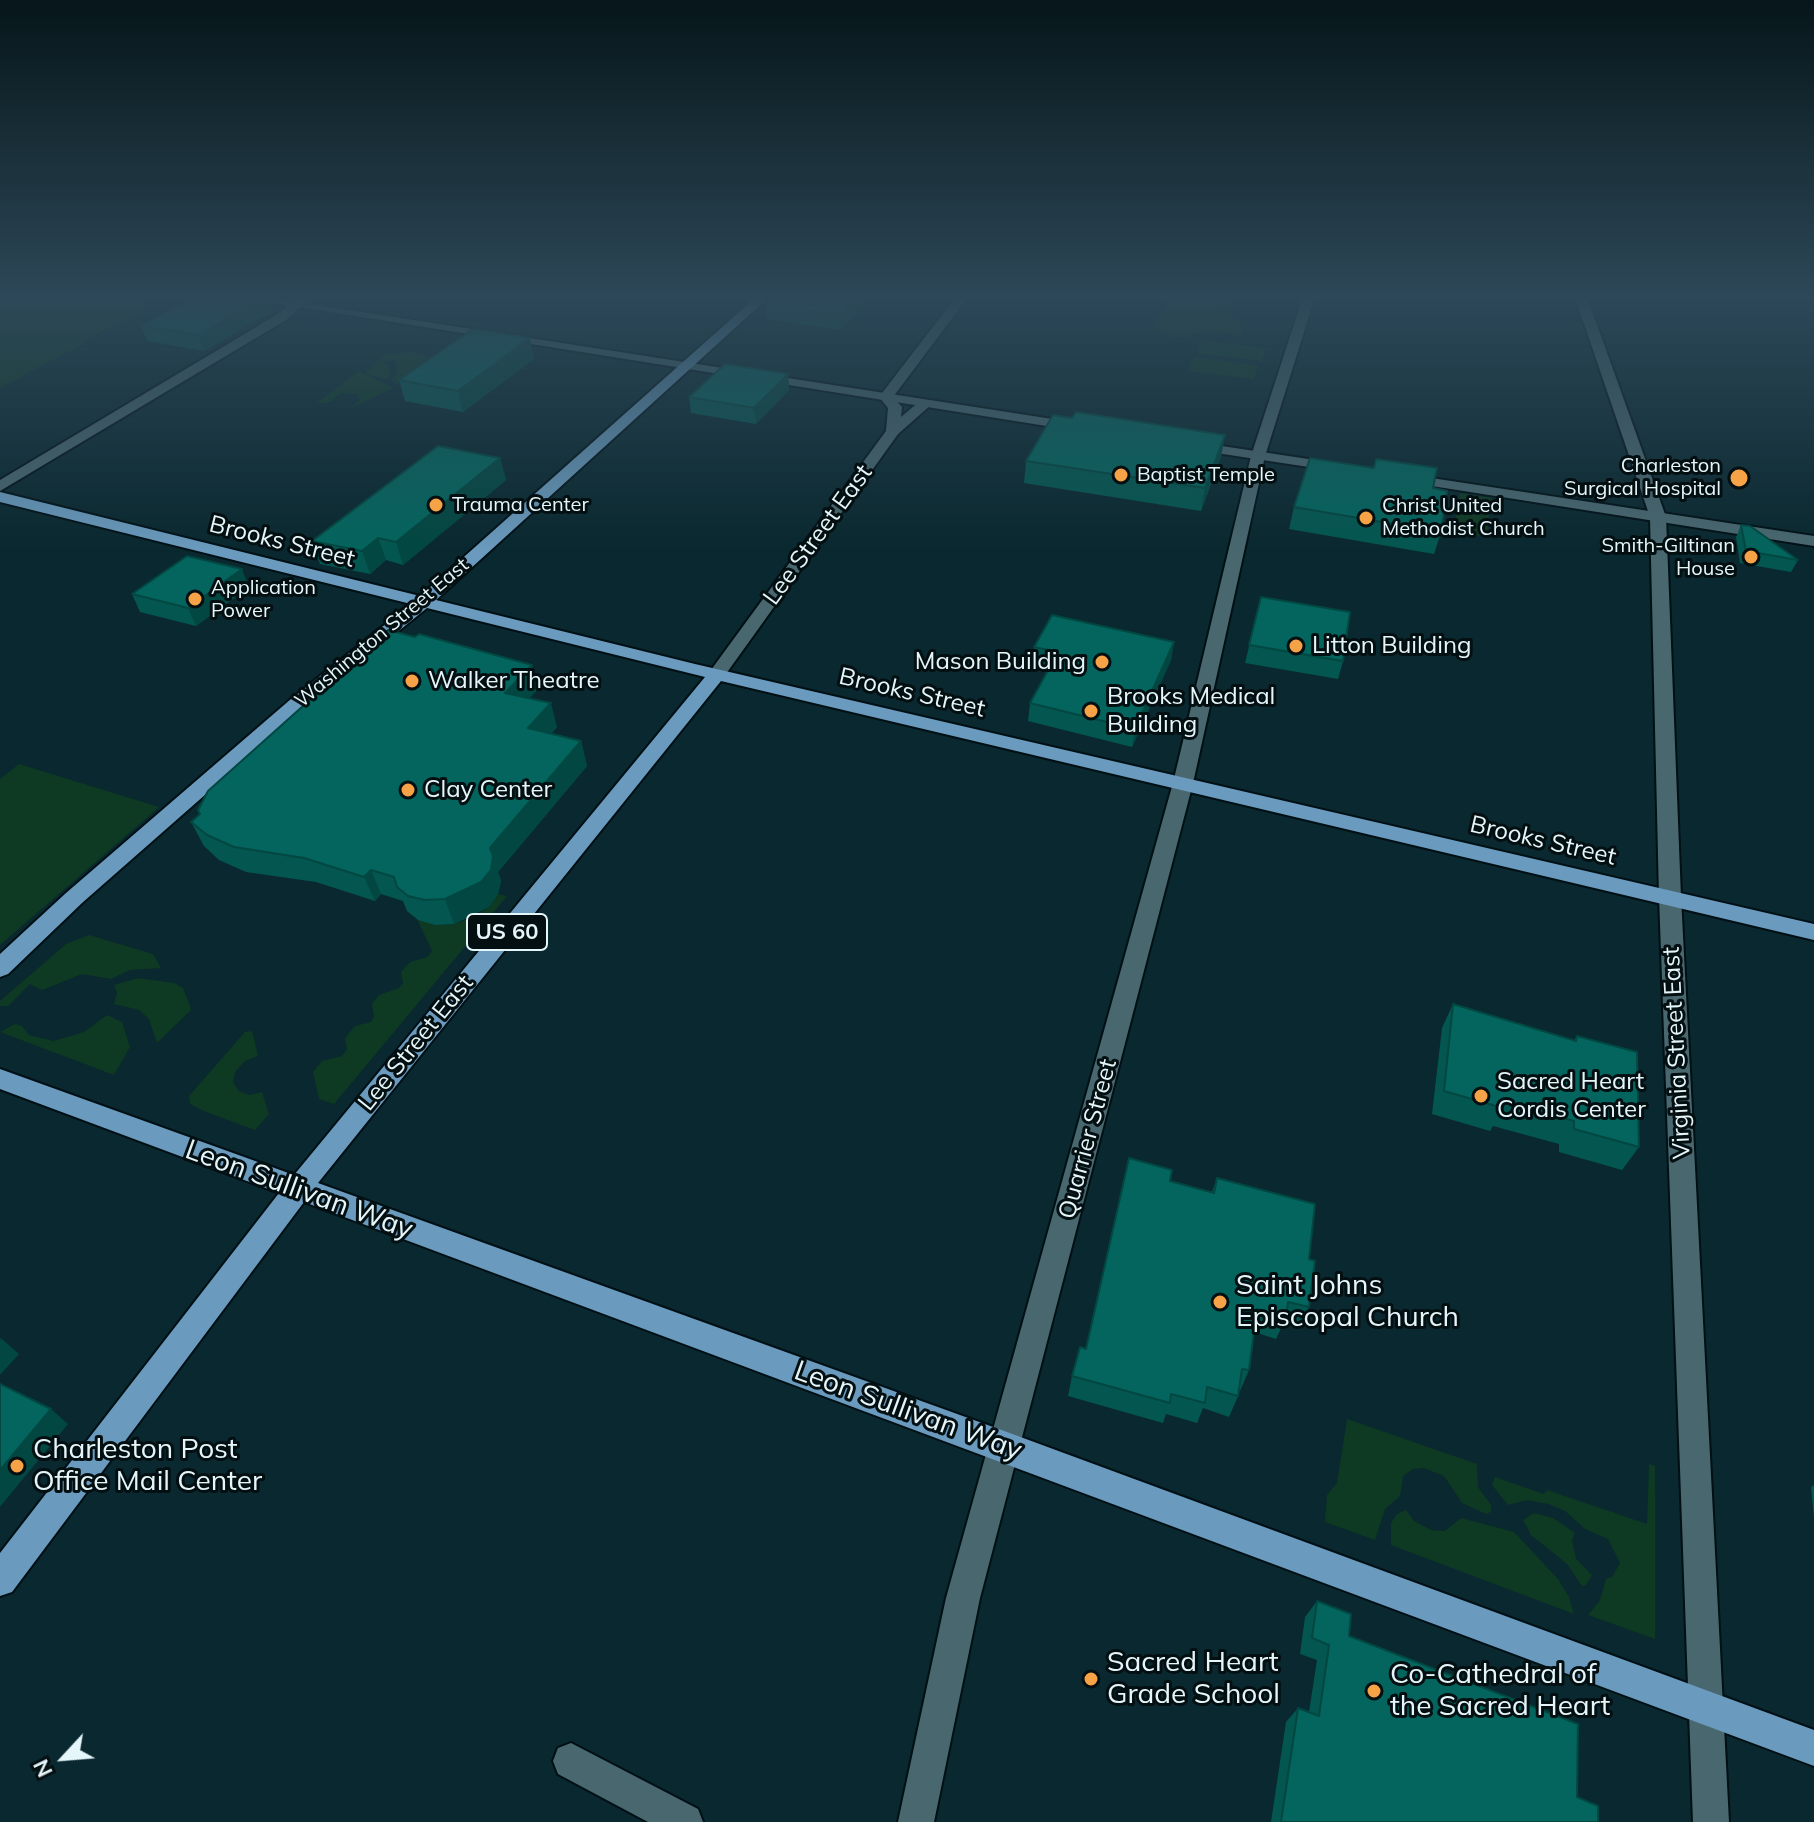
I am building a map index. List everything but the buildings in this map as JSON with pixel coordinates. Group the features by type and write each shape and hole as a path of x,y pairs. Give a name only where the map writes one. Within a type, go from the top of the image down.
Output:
{"main road":[{"path":"0,486 172,382"},
{"name":"Washington Street East","path":"0,968 74,898 298,703 422,603 664,382"},
{"path":"787,382 1092,429"},
{"path":"886,397 897,382"},
{"name":"Quarrier Street","path":"916,1822 963,1598 1007,1447 1183,783 1258,456 1282,382"},
{"name":"Virginia Street East","path":"1611,382 1658,517 1670,897 1711,1822"},
{"path":"886,397 895,407 893,431"},
{"name":"Lee Street East","path":"0,1580 297,1190 717,674 893,431 925,404"},
{"path":"1185,444 1357,471"},
{"path":"0,469 41,459"},
{"path":"1388,475 1814,541"},
{"name":"Brooks Street","path":"0,497 717,674 1814,932"},
{"name":"Leon Sullivan Way","path":"0,1079 1007,1447 1814,1748"},
{"path":"571,1761 685,1822"}],"green space":[{"path":"344,382 381,382 393,388 349,409 360,400 358,394 341,393 330,402 315,404"},
{"path":"1460,493 1492,498 1486,537 1453,531"},
{"path":"19,764 159,807 0,945 0,779"},
{"path":"498,894 507,896 334,1104 319,1099 313,1072 322,1061 342,1056 347,1049 345,1038 355,1026 371,1022 374,1017 372,1004 379,995 399,988 403,983 401,972 410,962 428,957 432,951 417,919 435,925 454,924 474,917 489,907"},
{"path":"89,935 153,954 161,968 130,970 111,979 82,974 42,990 30,984 8,1006 0,1006 0,1001 66,944"},
{"path":"138,978 174,983 183,988 190,1006 191,1010 157,1043 149,1019 139,1010 114,1004 117,993 114,985"},
{"path":"107,1015 122,1022 130,1047 114,1075 0,1032 15,1024 22,1026 29,1035 53,1041 84,1032"},
{"path":"252,1031 258,1056 245,1061 235,1072 233,1082 239,1091 249,1095 262,1092 269,1114 255,1130 190,1104 189,1096 245,1032"},
{"path":"1347,1419 1477,1464 1478,1487 1491,1505 1491,1512 1486,1514 1462,1503 1444,1476 1424,1468 1413,1469 1403,1476 1400,1496 1385,1509 1375,1540 1325,1522 1327,1495 1337,1483"},
{"path":"1649,1464 1655,1466 1655,1639 1588,1615 1600,1600 1606,1579 1612,1577 1620,1563 1608,1539 1585,1529 1565,1511 1548,1504 1527,1500 1508,1505 1492,1485 1495,1477 1544,1494 1547,1490 1647,1524"},
{"path":"1406,1510 1414,1521 1431,1530 1445,1531 1461,1518 1514,1532 1558,1579 1569,1597 1574,1614 1391,1545 1391,1523 1397,1514"},
{"path":"1534,1513 1553,1518 1575,1533 1572,1540 1576,1559 1592,1575 1586,1585 1582,1586 1567,1564 1531,1535 1523,1520"}],"place":[{"name":"Baptist Temple","path":"1121,475"},
{"name":"Charleston Surgical Hospital","path":"1739,478"},
{"name":"Trauma Center","path":"436,505"},
{"name":"Christ United Methodist Church","path":"1366,518"},
{"name":"Smith-Giltinan House","path":"1751,557"},
{"name":"Application Power","path":"195,599"},
{"name":"Litton Building","path":"1296,646"},
{"name":"Mason Building","path":"1102,662"},
{"name":"Walker Theatre","path":"412,681"},
{"name":"Brooks Medical Building","path":"1091,711"},
{"name":"Clay Center","path":"408,790"},
{"name":"Sacred Heart Cordis Center","path":"1481,1096"},
{"name":"Saint Johns Episcopal Church","path":"1220,1302"},
{"name":"Charleston Post Office Mail Center","path":"17,1466"},
{"name":"Sacred Heart Grade School","path":"1091,1679"},
{"name":"Co-Cathedral of the Sacred Heart","path":"1374,1691"}]}
